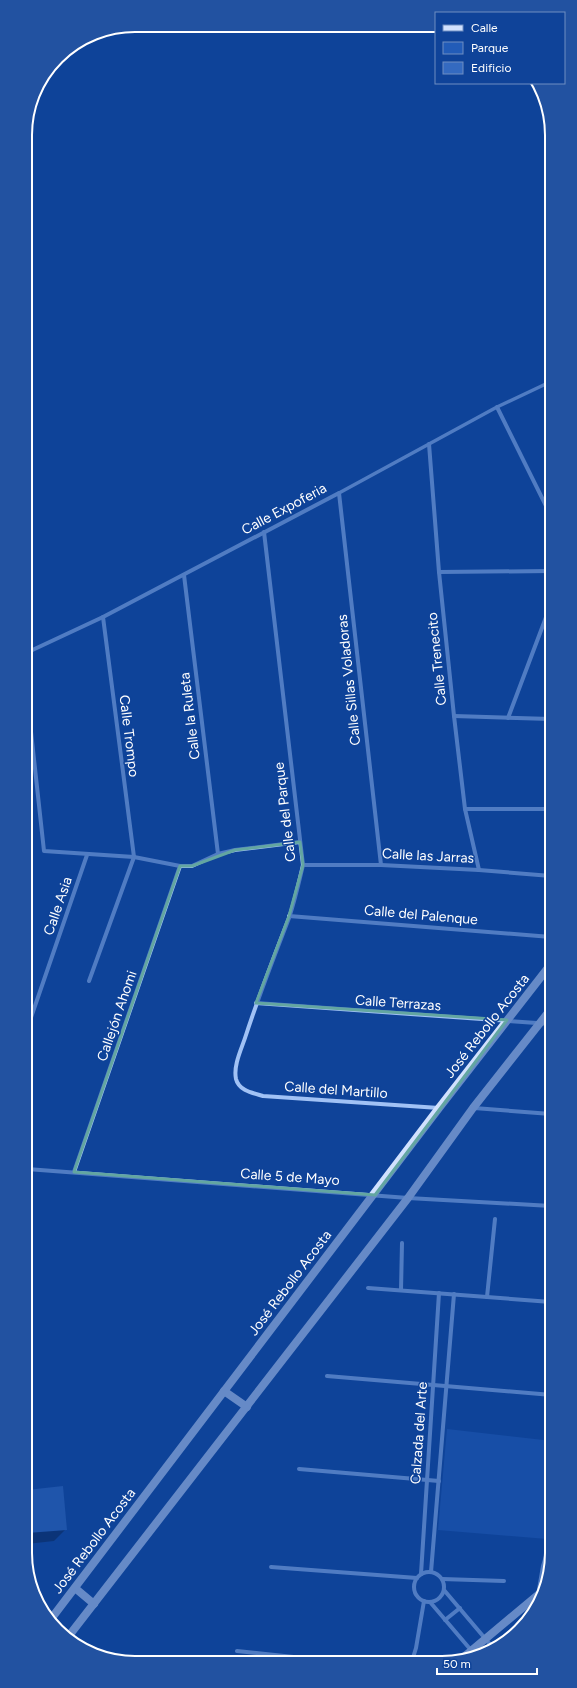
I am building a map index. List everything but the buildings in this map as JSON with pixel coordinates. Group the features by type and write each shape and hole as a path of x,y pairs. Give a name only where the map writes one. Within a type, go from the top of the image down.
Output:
{"main road":[{"name":"José Rebollo Acosta","path":"53,1616 375,1195 439,1108 545,972"},
{"path":"71,1634 408,1198 474,1108 545,1017"},
{"path":"224,1391 247,1407"},
{"path":"75,1588 94,1604"},
{"path":"477,1650 486,1639 532,1602"}],"street":[{"name":"Calle Expoferia","path":"32,650 103,618 339,493 497,407 545,384"},
{"path":"497,407 545,504"},
{"name":"Calle Trenecito","path":"429,444 439,572 454,716 465,809 479,870"},
{"name":"Calle Sillas Voladoras","path":"339,493 381,864"},
{"name":"Calle del Parque","path":"236,1081 235,1073 237,1062 256,1003 289,916 303,865 264,532"},
{"path":"439,572 545,571"},
{"name":"Calle la Ruleta","path":"184,575 218,854"},
{"name":"Calle Trompo","path":"103,618 134,857"},
{"path":"508,718 545,618"},
{"path":"454,716 545,719"},
{"path":"32,741 44,851 134,857 180,866 192,866 218,854 300,842"},
{"path":"465,809 545,809"},
{"name":"Calle Asia","path":"32,1014 86,855"},
{"path":"89,981 134,857"},
{"name":"Calle las Jarras","path":"303,865 381,864 545,876"},
{"name":"Callejón Ahomi","path":"74,1172 180,866"},
{"name":"Calle del Palenque","path":"289,916 545,937"},
{"name":"Calle Terrazas","path":"256,1003 545,1023"},
{"name":"Calle del Martillo","path":"236,1081 248,1092 263,1096 439,1108"},
{"path":"474,1108 545,1114"},
{"name":"Calle 5 de Mayo","path":"32,1169 408,1198 545,1206"},
{"path":"488,1297 495,1218"},
{"path":"402,1243 402,1290"},
{"path":"368,1288 545,1302"},
{"name":"Calzada del Arte","path":"421,1574 439,1293"},
{"name":"Calzada del Arte","path":"431,1572 454,1294"},
{"path":"327,1376 545,1394"},
{"path":"299,1469 439,1481"},
{"path":"541,1583 545,1559"},
{"path":"271,1567 417,1578"},
{"path":"431,1572 437,1574 442,1579 444,1590 436,1601 430,1602 424,1601 418,1597 414,1584 421,1574 431,1572"},
{"path":"442,1579 504,1581"},
{"path":"444,1590 490,1644"},
{"path":"414,1656 424,1601"},
{"path":"430,1602 472,1652"},
{"path":"445,1620 460,1608"},
{"path":"237,1651 284,1656"}],"highlighted area":[{"path":"300,842 303,865 289,916 256,1003 507,1020 375,1195 74,1172 180,866 192,866 235,850"}],"green space":[{"path":"447,1429 545,1440 545,1539 438,1530"}]}
